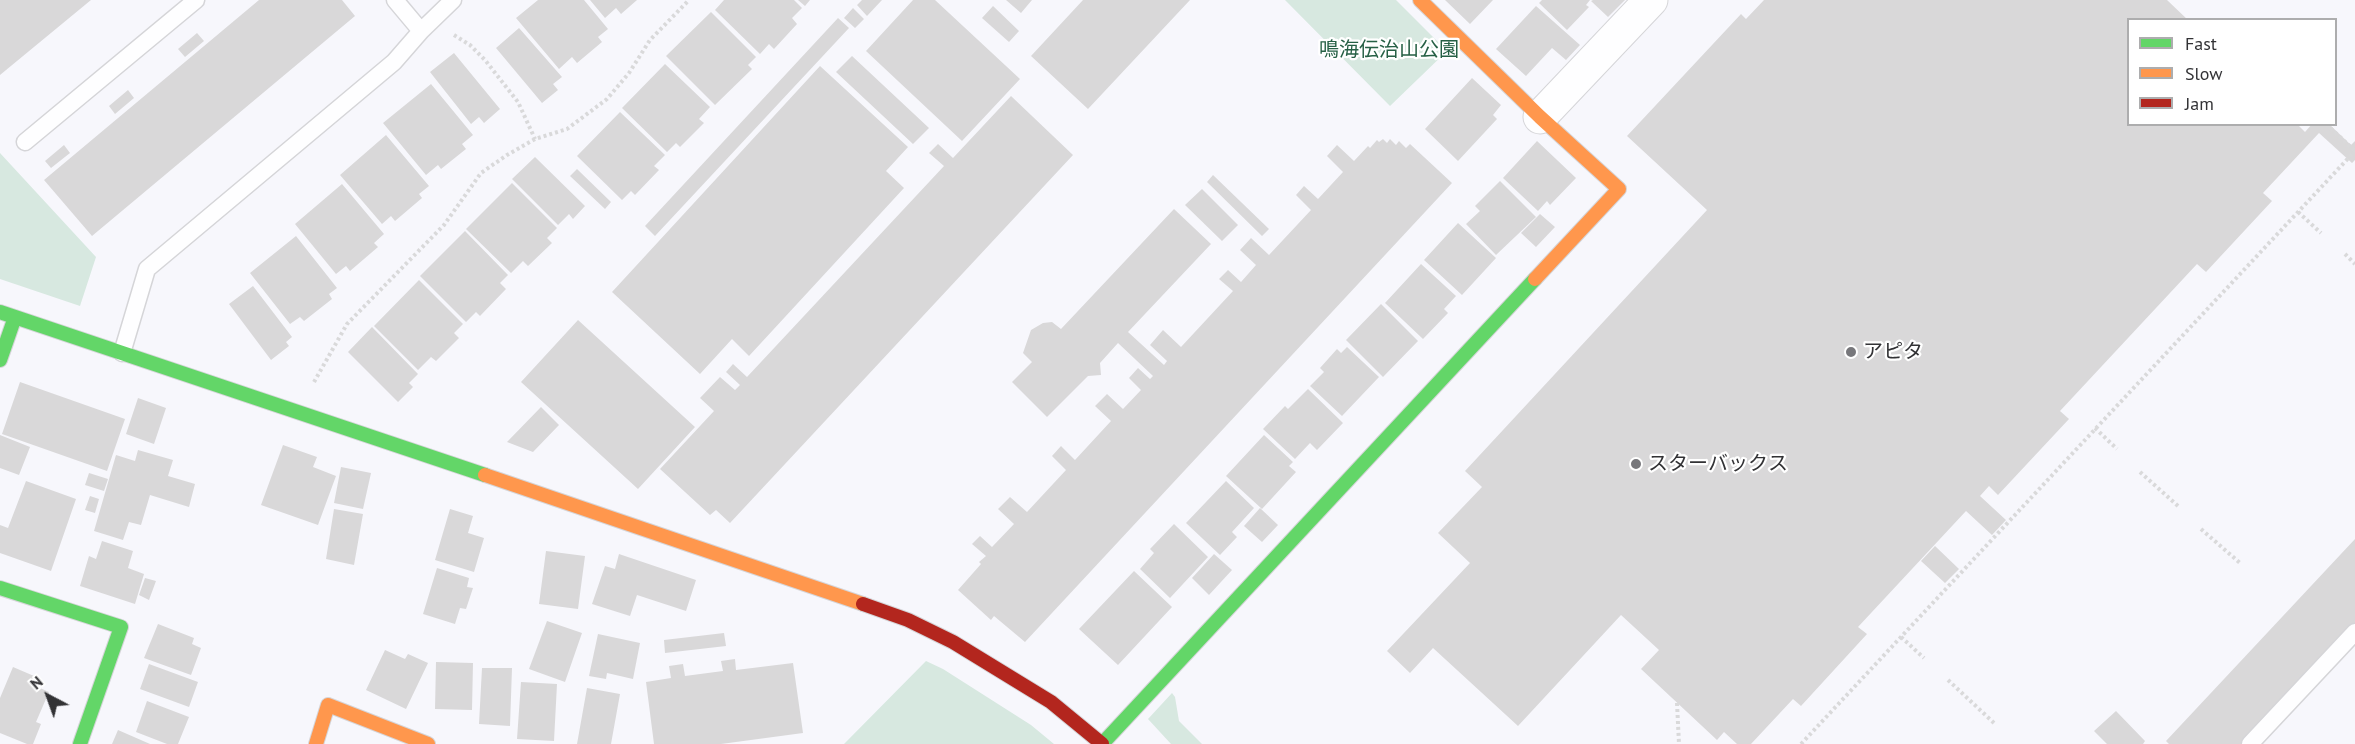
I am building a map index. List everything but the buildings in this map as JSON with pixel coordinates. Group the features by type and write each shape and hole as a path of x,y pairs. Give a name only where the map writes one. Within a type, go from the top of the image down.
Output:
{"street":[{"path":"0,312 768,570 908,620 953,642 1051,702 1102,744 1619,189 1540,117 1420,0"},
{"path":"1540,117 1651,0"},
{"path":"0,360 15,317"},
{"path":"0,588 121,627 80,744"},
{"path":"316,744 328,705 428,744"}],"lane":[{"path":"25,142 196,0"},
{"path":"395,0 421,31"},
{"path":"122,353 147,269 394,62 421,31 453,0"},
{"path":"2250,744 2355,632"}],"path":[{"path":"311,388 347,324 444,225 481,173 535,139 567,129 607,99 629,73 650,40 690,0"},
{"path":"421,31 449,33 470,45 485,60 518,102 535,139"},
{"path":"1801,744 2355,151 2328,126"},
{"path":"2298,212 2321,233"},
{"path":"2345,254 2355,264"},
{"path":"2096,428 2117,449"},
{"path":"2140,472 2178,506"},
{"path":"2201,529 2240,563"},
{"path":"1901,637 1924,658"},
{"path":"1947,680 1994,723"},
{"path":"1677,703 1679,744"}],"green space":[{"name":"鳴海伝治山公園","path":"1285,0 1396,0 1447,51 1390,106"},
{"path":"0,153 96,257 80,306 0,279"},
{"path":"926,661 943,669 1031,725 1054,744 844,744"},
{"path":"1172,693 1175,697 1179,721 1202,744 1171,744 1148,719"}],"traffic: fast":[{"path":"1102,744 1535,279"},
{"path":"0,312 485,475"},
{"path":"0,360 15,317"},
{"path":"0,588 121,627 80,744"}],"traffic: slow":[{"path":"1420,0 1540,117 1619,189 1535,279"},
{"path":"485,475 863,604"},
{"path":"316,744 328,705 428,744"}],"traffic: jam":[{"path":"863,604 908,620 953,642 1051,702 1102,744"}],"place":[{"name":"アピタ","path":"1851,352"},
{"name":"スターバックス","path":"1636,464"}]}
